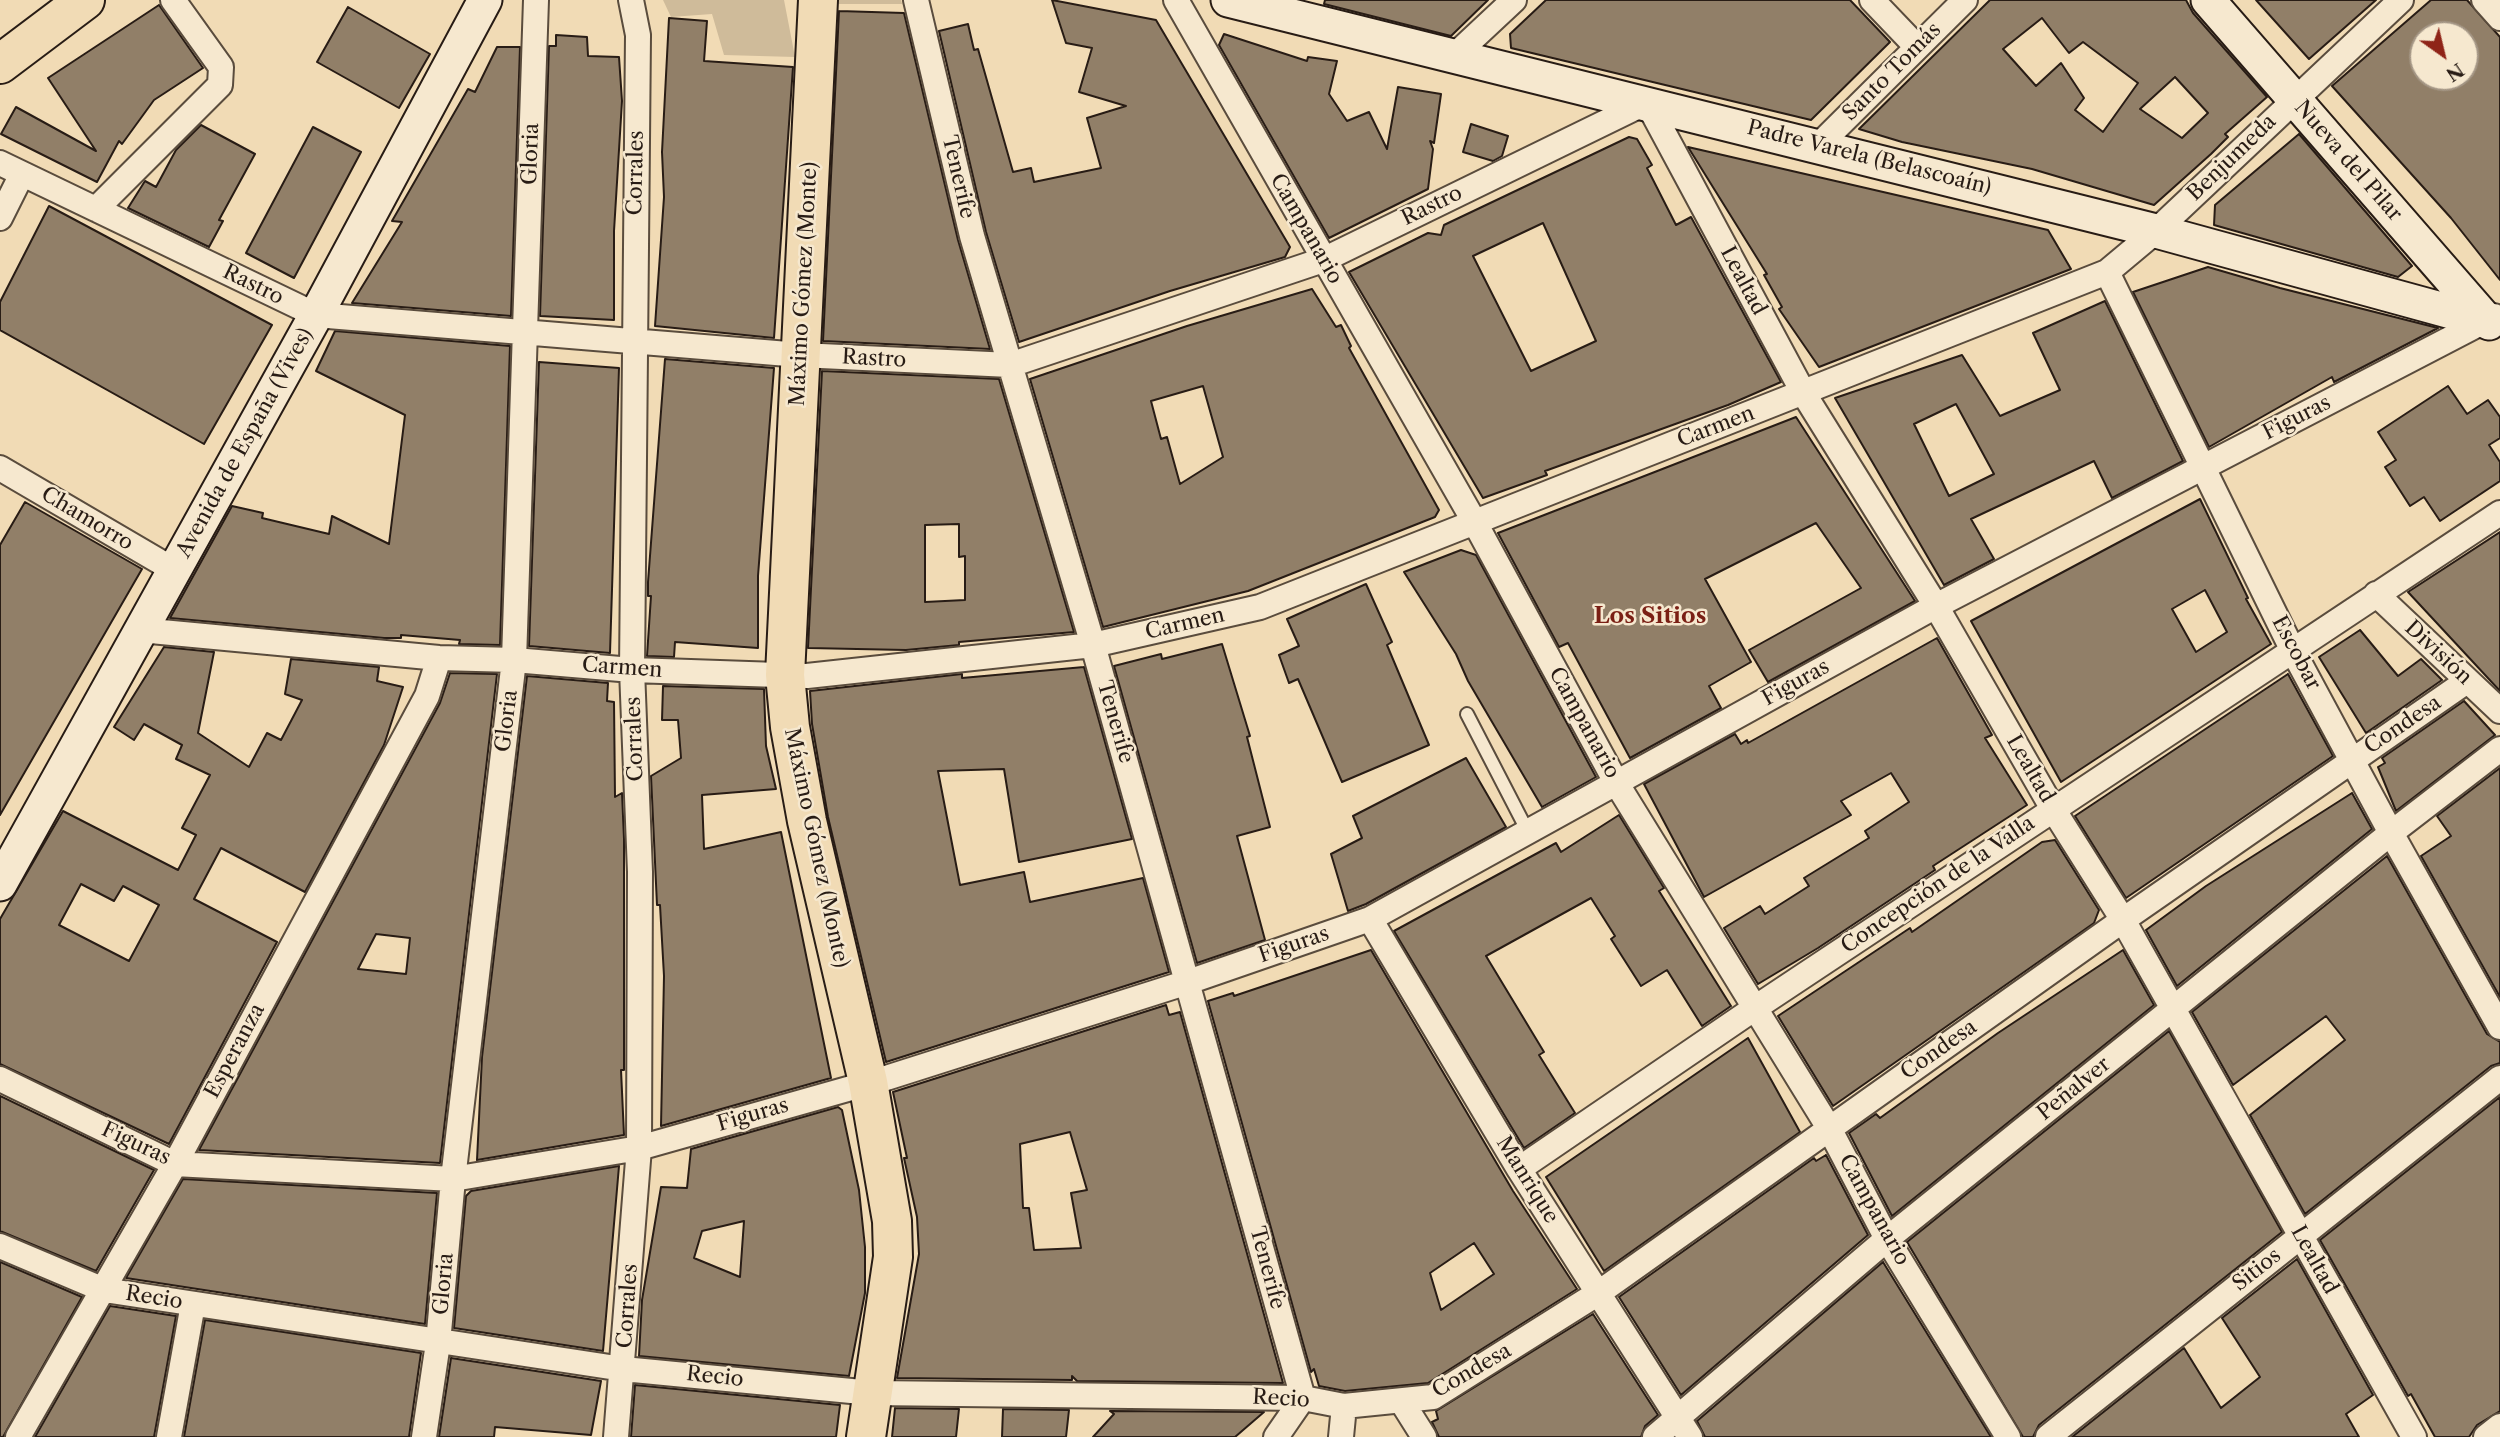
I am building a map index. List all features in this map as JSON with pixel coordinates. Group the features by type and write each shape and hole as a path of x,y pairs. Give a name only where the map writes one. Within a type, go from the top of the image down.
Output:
{"main road":[{"path":"0,64 85,0"},
{"name":"Máximo Gómez (Monte)","path":"814,10 785,675 790,727 807,821 868,1082 894,1241 866,1437"}],"street":[{"path":"96,209 220,85 221,67 173,0"},
{"name":"Avenida de España (Vives)","path":"0,884 316,315 485,0"},
{"name":"Gloria","path":"424,1437 438,1343 453,1179 514,660 536,0"},
{"name":"Corrales","path":"616,1437 639,1147 640,872 632,670 638,36 636,14 631,0"},
{"name":"Tenerife","path":"916,0 972,236 1093,645 1303,1398"},
{"name":"Campanario","path":"1176,0 1474,521 1616,783 1829,1128 1888,1239 2008,1437"},
{"name":"Padre Varela (Belascoaín)","path":"1228,0 1819,145 2156,231 2496,323"},
{"path":"1453,57 1514,0"},
{"path":"1872,0 1916,46"},
{"name":"Santo Tomás","path":"1819,145 1965,0"},
{"name":"Nueva del Pilar","path":"2208,0 2293,99 2496,323"},
{"name":"Benjumeda","path":"2156,231 2401,0"},
{"path":"2484,0 2500,18"},
{"name":"Rastro","path":"0,163 316,315 800,355 1010,365 1323,260 1647,102"},
{"name":"Lealtad","path":"1647,102 1804,394 1936,606 2053,809 2123,920 2414,1437"},
{"path":"0,218 22,174"},
{"name":"Carmen","path":"140,630 439,658 514,660 632,670 807,676 1093,645 1260,607 2107,272 2156,231"},
{"name":"Escobar","path":"2107,272 2293,650 2391,834 2500,1027"},
{"name":"Figuras","path":"0,1079 175,1164 453,1179 639,1147 868,1082 1188,982 1370,919 1936,606 2201,467 2496,323"},
{"name":"Chamorro","path":"0,468 174,570"},
{"name":"Concepción de la Valla","path":"1519,1169 1755,1008 2500,513"},
{"name":"División","path":"2376,594 2500,712"},
{"name":"Esperanza","path":"18,1437 175,1164 427,696 439,658"},
{"name":"Condesa","path":"1402,1402 1433,1396 1600,1292 2123,920 2467,681"},
{"name":"Peñalver","path":"1655,1437 1684,1428 1888,1239 2391,834 2500,750"},
{"name":"Manrique","path":"1370,919 1519,1169 1600,1292 1684,1428"},
{"name":"Sitios","path":"2048,1437 2500,1078"},
{"name":"Recio","path":"0,1246 104,1290 438,1343 623,1368 872,1393 1303,1398 1344,1406 1402,1402"},
{"path":"169,1437 193,1304"},
{"path":"1276,1437 1303,1398"},
{"path":"1402,1402 1424,1437"},
{"path":"1341,1437 1344,1406"},
{"path":"2486,1437 2500,1426"}],"lane":[{"path":"1467,714 1528,832"}],"shaded area":[{"path":"663,0 784,0 795,57 724,55 712,14 671,17"},
{"path":"830,0 901,0 902,4 830,4"}],"building":[{"path":"1052,0 1156,20 1290,247 1285,257 1170,291 1019,342 986,232 939,31 968,24 974,50 978,49 1013,172 1031,168 1034,182 1101,168 1087,118 1126,106 1079,92 1092,48 1066,43"},
{"path":"1325,0 1488,0 1451,36 1324,4"},
{"path":"1546,0 1850,0 1890,42 1811,120 1511,48 1510,34"},
{"path":"1990,0 2186,0 2193,13 2267,97 2225,134 2228,137 2211,154 2154,205 2032,169 1902,142 1859,129","holes":["2042,18 2069,53 2083,42 2138,83 2103,132 2075,110 2084,98 2061,63 2036,86 2003,49","2175,77 2208,113 2182,138 2140,109"]},
{"path":"2256,0 2376,0 2309,59"},
{"path":"2431,0 2467,0 2500,37 2500,280 2451,218 2332,86"},
{"path":"159,5 203,68 154,100 122,144 119,141 97,182 1,134 16,107 96,151 48,78"},
{"path":"348,7 430,54 399,108 317,62"},
{"path":"839,11 904,13 958,240 990,349 823,341"},
{"path":"669,18 707,21 704,61 793,67 774,338 655,326 664,197 662,152"},
{"path":"1224,34 1307,61 1308,57 1337,61 1329,94 1347,121 1369,112 1387,149 1398,87 1441,94 1434,143 1430,141 1433,149 1428,189 1329,238 1219,45"},
{"path":"556,35 587,37 588,56 619,57 622,101 614,231 614,320 540,316 549,46 556,46"},
{"path":"497,47 520,47 511,316 352,303 402,222 392,221 468,89 475,92"},
{"path":"1471,124 1508,136 1502,156 1493,161 1463,152"},
{"path":"201,125 255,154 219,220 223,221 209,247 128,208 145,181 156,187 176,150"},
{"path":"313,127 361,152 294,278 246,253"},
{"path":"2299,134 2412,266 2398,277 2214,225 2215,205"},
{"path":"1629,137 1637,139 1652,165 1647,168 1676,225 1691,217 1781,382 1728,405 1545,471 1547,475 1483,498 1349,272 1428,233 1441,235 1444,225","holes":["1543,223 1596,341 1531,371 1473,256"]},
{"path":"1688,147 2048,230 2071,269 1819,367 1779,309 1782,307 1764,275 1767,274"},
{"path":"49,206 272,325 204,444 0,330 0,302"},
{"path":"2208,267 2438,328 2334,382 2332,377 2209,447 2133,292"},
{"path":"1312,289 1336,327 1341,325 1351,346 1349,348 1439,510 1435,517 1248,591 1103,627 1030,379 1187,326","holes":["1203,386 1223,457 1180,484 1167,437 1161,439 1151,401"]},
{"path":"2105,301 2183,461 2112,498 2094,461 1971,519 1994,559 1944,585 1835,398 1962,355 2000,416 2060,390 2033,333","holes":["1956,404 1994,474 1949,496 1914,424"]},
{"path":"335,331 510,346 500,645 459,644 460,640 401,635 401,638 384,638 170,618 232,506 263,513 262,518 329,534 332,516 389,544 405,415 316,371"},
{"path":"665,359 774,368 758,576 758,648 675,642 674,657 647,656 651,596 648,596 648,582"},
{"path":"539,362 619,368 610,653 529,646"},
{"path":"822,371 999,379 1074,632 959,642 959,645 906,650 808,648","holes":["959,524 959,557 965,556 965,600 925,602 925,525"]},
{"path":"2448,386 2467,414 2488,400 2500,417 2500,438 2489,445 2500,462 2500,481 2440,521 2424,497 2410,506 2385,467 2396,460 2378,432"},
{"path":"1796,417 1915,601 1768,682 1749,650 1861,588 1816,523 1705,579 1751,662 1709,686 1721,708 1630,758 1568,643 1559,647 1498,533"},
{"path":"2200,499 2248,598 2246,599 2271,644 2061,782 1971,621","holes":["2205,590 2227,632 2196,652 2172,609"]},
{"path":"25,502 142,569 0,815 0,545"},
{"path":"2500,532 2500,691 2408,592"},
{"path":"1461,550 1476,555 1596,777 1542,807 1468,681 1456,654 1404,572"},
{"path":"1366,584 1392,642 1387,645 1429,745 1342,782 1298,679 1289,683 1279,655 1299,646 1287,619"},
{"path":"2360,630 2398,676 2421,659 2442,680 2366,733 2319,657"},
{"path":"1937,638 1992,735 1985,738 2027,805 1933,866 1935,870 1818,948 1758,984 1724,928 1760,906 1765,914 1809,886 1804,878 1869,838 1865,831 1909,802 1891,773 1841,801 1851,815 1704,897 1644,784 1735,734 1741,744 1747,740 1748,743"},
{"path":"1222,644 1250,736 1247,737 1270,827 1237,836 1265,940 1197,963 1114,666 1161,654 1162,659"},
{"path":"164,647 214,652 198,733 249,767 267,733 281,740 302,700 285,694 291,659 379,667 377,681 403,687 384,745 305,892 221,848 194,899 277,942 169,1144 0,1064 0,919 63,811 178,870 196,835 182,828 210,775 176,759 182,745 144,724 134,740 114,727","holes":["81,884 114,901 123,886 159,905 129,961 59,925"]},
{"path":"1084,667 1132,839 1019,862 1004,769 938,771 960,885 1024,872 1030,902 1143,878 1169,972 886,1062 828,817 812,724 810,691 962,674 962,678"},
{"path":"450,673 497,674 440,1163 199,1150 440,703","holes":["376,934 410,938 406,974 358,969"]},
{"path":"2288,674 2333,756 2126,898 2075,816"},
{"path":"527,676 608,683 607,701 614,702 615,797 622,793 624,839 624,1070 621,1070 624,1135 477,1160 482,1057"},
{"path":"663,686 764,689 766,746 776,789 702,795 704,849 781,832 831,1078 661,1126 664,976 660,905 657,905 651,776 681,758 678,720 662,720"},
{"path":"2464,701 2495,735 2396,811 2378,767 2385,763 2382,758"},
{"path":"1466,758 1506,827 1366,904 1348,911 1331,854 1362,838 1353,816"},
{"path":"2500,768 2500,997 2421,856 2451,836 2437,816"},
{"path":"2352,793 2372,829 2177,986 2146,930 2206,886"},
{"path":"1619,815 1664,888 1659,891 1731,1006 1702,1026 1667,970 1641,986 1611,939 1615,936 1591,898 1486,956 1544,1052 1539,1055 1575,1113 1524,1148 1394,931 1556,843 1561,852"},
{"path":"2055,840 2099,910 2094,923 1833,1106 1778,1016 1910,928 1912,932 2042,842"},
{"path":"2387,856 2487,1034 2500,1042 2500,1063 2491,1066 2305,1214 2250,1115 2345,1040 2326,1016 2233,1085 2192,1012"},
{"path":"1371,950 1513,1191 1577,1289 1428,1383 1345,1391 1319,1386 1314,1369 1311,1372 1208,1001 1233,993 1234,996","holes":["1474,1243 1494,1274 1441,1310 1430,1273"]},
{"path":"2123,950 2154,1005 1892,1216 1849,1133 1876,1114 1880,1118 1998,1033"},
{"path":"1166,1005 1169,1015 1180,1012 1283,1383 1077,1381 1072,1376 1072,1380 897,1378 919,1254 917,1217 893,1092","holes":["1070,1132 1087,1190 1071,1193 1081,1248 1034,1250 1029,1208 1023,1208 1020,1144"]},
{"path":"2169,1031 2282,1232 2039,1425 2033,1437 2023,1437 1907,1242"},
{"path":"1748,1038 1800,1132 1604,1271 1546,1177"},
{"path":"0,1096 154,1170 96,1271 0,1231"},
{"path":"2500,1097 2500,1411 2477,1425 2469,1437 2435,1437 2411,1394 2408,1396 2320,1240"},
{"path":"838,1107 842,1110 859,1190 865,1247 865,1293 849,1376 639,1356 642,1300 661,1187 687,1188 691,1149","holes":["744,1221 740,1277 694,1258 702,1231"]},
{"path":"1826,1155 1868,1235 1681,1395 1619,1297 1814,1158 1816,1161"},
{"path":"619,1166 603,1351 454,1328 466,1196 471,1191"},
{"path":"183,1179 437,1193 425,1324 126,1278"},
{"path":"2297,1259 2373,1395 2346,1414 2359,1437 2072,1437 2184,1348 2221,1408 2260,1377 2222,1318"},
{"path":"0,1262 82,1297 3,1437 0,1437"},
{"path":"1883,1262 1991,1437 1705,1437 1697,1421"},
{"path":"110,1306 176,1316 154,1437 35,1437"},
{"path":"1593,1314 1658,1415 1645,1426 1641,1437 1439,1437 1432,1422 1438,1419 1436,1411"},
{"path":"205,1320 421,1353 409,1437 184,1437"},
{"path":"451,1358 601,1381 591,1435 495,1427 494,1437 439,1437"},
{"path":"635,1385 840,1405 836,1437 631,1437"},
{"path":"895,1408 959,1409 956,1437 892,1437"},
{"path":"1003,1409 1069,1410 1066,1437 1002,1437"},
{"path":"1110,1411 1264,1412 1235,1437 1093,1437 1114,1414"}],"district":[{"name":"Los Sitios","path":"1650,616"}]}
